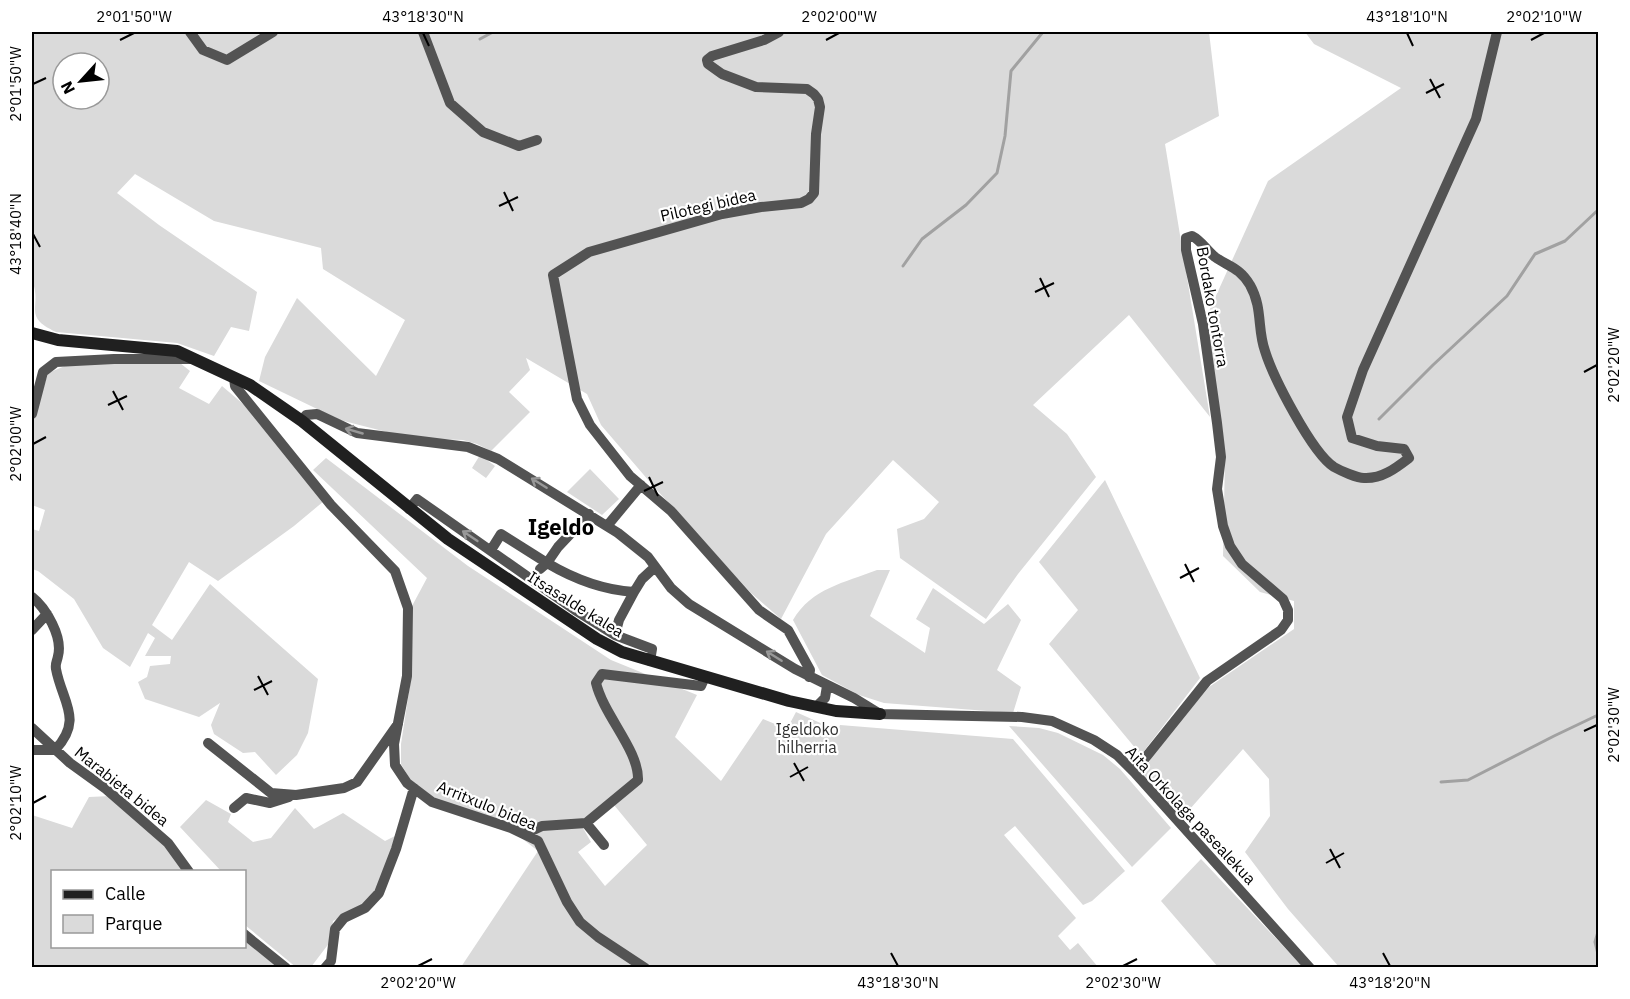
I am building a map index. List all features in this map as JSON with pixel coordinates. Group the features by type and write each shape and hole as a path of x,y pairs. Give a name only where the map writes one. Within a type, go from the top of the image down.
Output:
{"street":[{"path":"190,32 203,50 227,60 273,32"},
{"path":"423,32 450,102 483,132 519,146 537,140"},
{"name":"Pilotegi bidea","path":"641,485 630,476 591,425 577,399 553,275 589,252 722,214 801,203 809,199 814,193 816,175 816,134 820,107 818,99 807,89 756,87 738,81 715,70 707,60 712,56 764,40 779,32"},
{"name":"Bordako tontorra","path":"1134,772 1207,681 1281,630 1288,620 1288,610 1282,599 1242,564 1230,546 1223,526 1217,489 1221,457 1217,423 1203,324 1186,250 1186,238 1192,236 1200,240 1214,256 1233,266 1249,284 1260,311 1264,349 1277,381 1311,441 1333,467 1364,478 1390,473 1409,458 1404,449 1377,446 1352,438 1347,417 1364,370 1476,119 1497,32"},
{"name":"Itsasalde kalea","path":"32,333 58,340 177,351 253,388 302,421 409,509 456,544 597,639 622,652 816,707 880,714"},
{"path":"32,378 50,365 66,360 194,359"},
{"path":"32,414 43,372"},
{"name":"Arritxulo bidea","path":"234,378 235,386 331,505 395,571 408,608 407,676 394,744 395,765 407,783 432,802 525,834 538,841 567,902 580,922 598,937 645,968"},
{"path":"302,421 306,415 317,414 357,434 468,447 498,459 589,514 640,551 671,588 689,604 809,677 854,698 880,714"},
{"path":"607,526 641,485 672,511 759,610 788,630 810,670 809,677"},
{"path":"409,509 417,499 575,610 615,635 652,649 650,661"},
{"path":"543,566 589,514"},
{"path":"491,550 501,534 543,566 581,580 621,591 634,592"},
{"path":"615,635 619,620 634,592 642,579 655,567"},
{"path":"32,597 47,614 57,634 59,655 55,662 56,669 71,717 62,743 55,750 32,750"},
{"path":"32,630 47,614"},
{"path":"525,834 542,826 585,823 638,780 636,761 599,695 596,684 602,674 701,686 705,677"},
{"path":"816,707 825,698 827,686"},
{"name":"Aita Orkolaga pasealekua","path":"880,714 1022,717 1052,721 1094,740 1117,755 1134,772 1310,968"},
{"path":"234,808 246,798 270,803 296,795 344,788 357,782 398,723"},
{"name":"Marabieta bidea","path":"32,728 55,750 111,793 168,843 188,870"},
{"path":"208,742 271,793 296,795"},
{"path":"325,968 331,961 335,929 345,918 365,908 379,893 396,849 414,788"},
{"path":"585,823 604,845"},
{"path":"246,936 286,968"}],"green space":[{"path":"32,32 1209,32 1219,116 1165,144 1210,417 1129,315 1033,405 1067,434 1096,477 1018,574 986,619 900,558 897,529 924,519 939,502 893,460 826,534 781,619 751,593 655,488 601,425 587,394 526,358 530,370 509,392 530,412 491,451 463,440 410,438 340,420 259,381 265,357 297,298 376,376 405,320 323,269 321,248 214,221 135,174 117,193 159,225 257,292 249,331 231,327 214,356 177,343 56,332 45,326 36,316 35,289 32,280"},
{"path":"1305,32 1598,32 1598,967 1339,967 1288,909 1245,852 1270,816 1269,779 1243,749 1182,818 1144,775 1153,753 1209,687 1294,629 1294,601 1260,592 1223,556 1225,457 1205,320 1268,181 1401,88 1314,44"},
{"path":"104,363 180,363 190,371 179,388 209,404 222,386 249,409 324,501 294,526 218,581 189,562 152,625 172,640 210,584 318,679 308,733 297,755 276,775 255,752 243,753 214,734 211,725 220,703 199,717 145,699 138,682 147,677 150,666 170,664 171,656 145,656 155,638 148,633 130,667 103,648 74,599 38,571 32,569 32,529 39,531 45,510 32,505 32,425 48,373 65,366"},
{"path":"480,455 495,466 486,478 472,468"},
{"name":"Igeldoko hilherria","path":"326,458 468,566 611,660 697,695 675,737 721,781 763,719 787,729 796,712 838,731 840,725 1013,739 1125,871 1092,901 1083,905 1015,826 1004,835 1076,918 1058,936 1070,950 1078,943 1098,967 461,967 538,851 497,819 434,799 411,781 401,764 401,744 412,672 412,606 427,578 313,470","holes":["614,805 647,845 605,886 578,852 591,842 583,828"]},
{"path":"590,469 619,499 602,515 567,492"},
{"path":"1105,480 1200,678 1141,755 1049,644 1078,610 1039,562"},
{"path":"877,570 890,570 870,616 925,653 930,628 916,619 933,588 984,624 1008,604 1021,620 997,670 1021,687 1013,713 884,703 859,695 822,675 793,620 801,609 819,594"},
{"path":"1009,726 1039,728 1058,733 1103,755 1120,769 1171,828 1132,867"},
{"path":"111,796 167,844 186,870 51,870 51,948 246,948 246,940 277,967 32,967 32,815 72,828 89,797"},
{"path":"206,800 231,814 228,822 253,842 271,838 295,808 314,829 343,813 385,841 397,835 378,888 365,904 333,921 330,942 311,967 297,968 246,926 246,870 220,870 180,827"},
{"path":"1201,859 1303,967 1218,967 1161,901"}],"waterway":[{"path":"480,39 493,32"},
{"path":"903,266 922,239 966,205 997,173 1005,136 1011,71 1043,32"},
{"path":"1379,419 1507,296 1535,254 1565,241 1598,210"},
{"path":"1441,782 1468,780 1598,715"},
{"path":"1598,932 1595,942 1598,954"}],"district":[{"name":"Igeldo","path":"561,527"}]}
